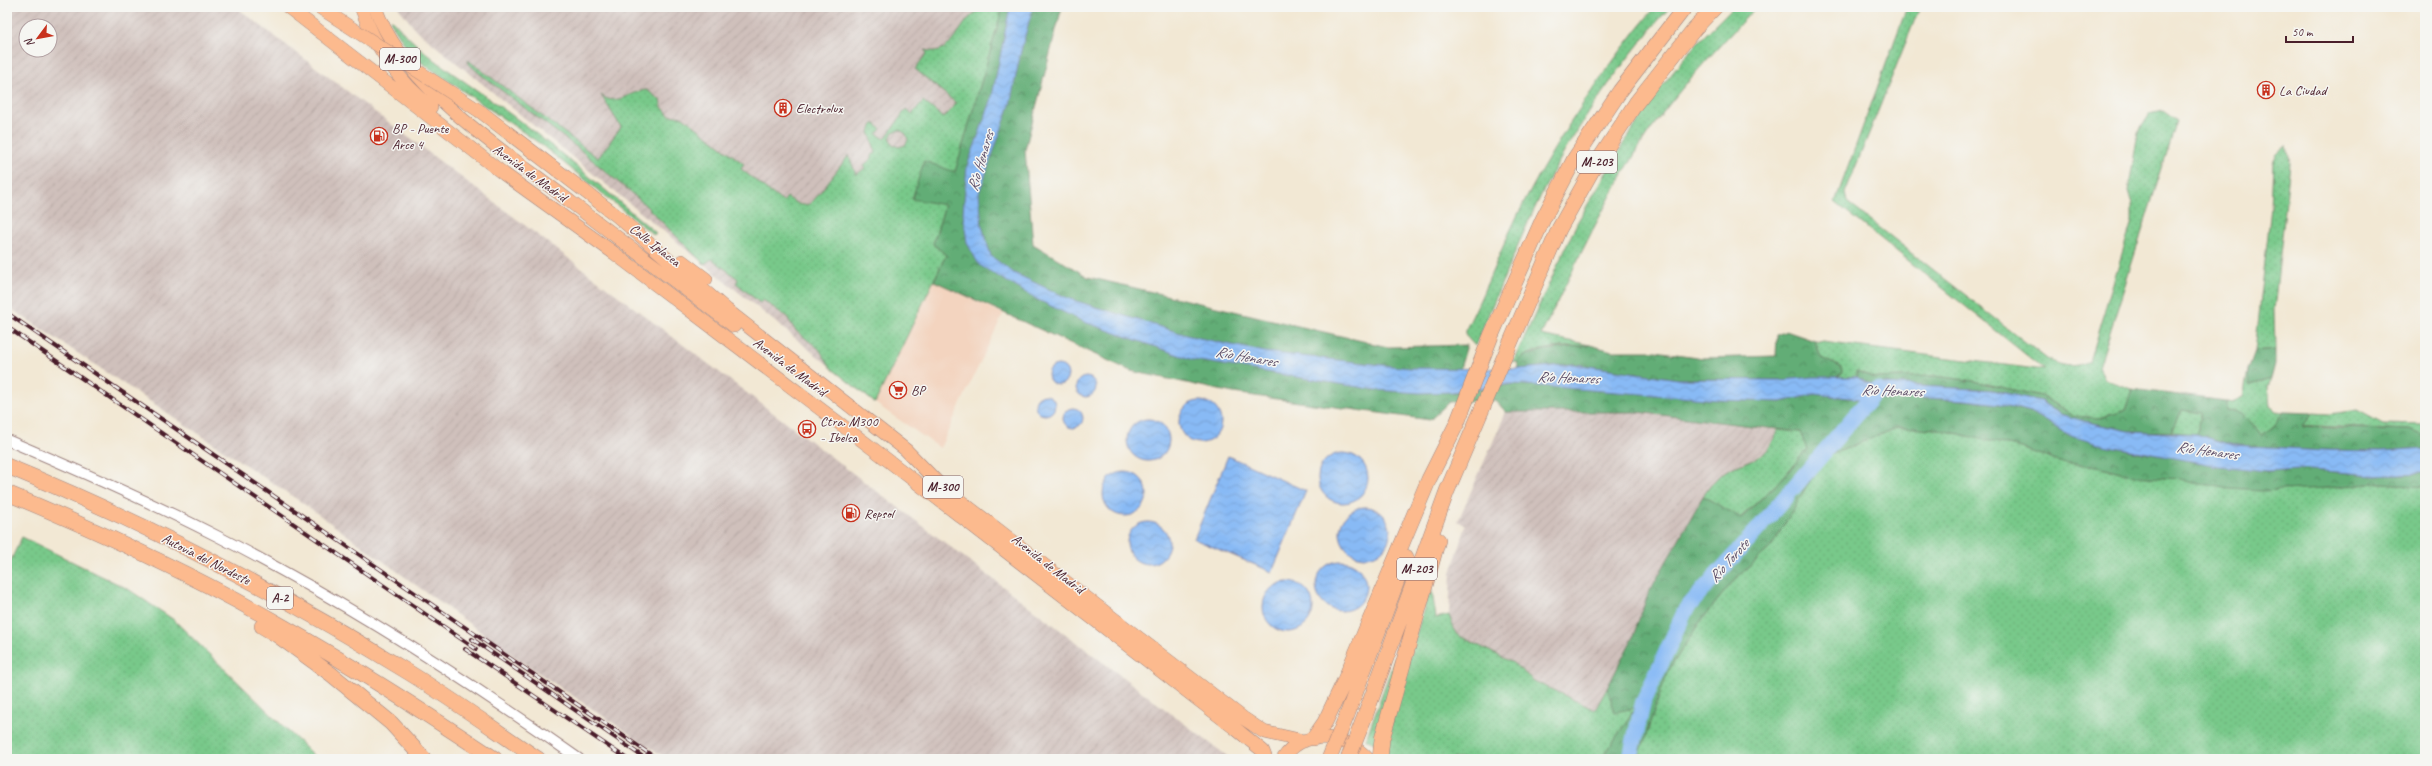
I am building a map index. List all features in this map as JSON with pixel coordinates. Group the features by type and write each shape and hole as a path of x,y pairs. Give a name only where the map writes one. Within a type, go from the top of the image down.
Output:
{"highway":[{"name":"M-203","path":"1329,759 1347,715 1454,429 1491,336 1543,219 1575,158 1620,91 1685,7"},
{"name":"M-203","path":"1348,759 1447,491 1477,425 1512,338 1559,229 1591,172 1636,103 1695,28 1716,7"},
{"name":"M-203","path":"1309,740 1326,722 1429,479 1454,429"},
{"path":"1380,759 1382,738 1428,572 1468,446"},
{"name":"Autovía del Nordeste","path":"7,466 88,499 207,559 292,605 409,673 538,759"},
{"name":"Autovía del Nordeste","path":"7,493 77,522 198,582 282,626 422,711 495,759"},
{"path":"7,498 194,590 277,635 391,723 424,759"}],"main road":[{"name":"Avenida de Madrid","path":"288,7 504,174 614,253 1236,729 1263,751 1266,759"},
{"name":"Avenida de Madrid","path":"319,7 481,112 616,216 727,310 906,450 941,486 1243,718 1264,732 1309,740"},
{"path":"361,7 367,24 389,65 419,98 614,253"},
{"name":"Calle Iplacea","path":"375,7 402,58 430,90 466,120 941,486"},
{"path":"616,216 706,279"},
{"name":"M-300","path":"1309,740 1340,739 1359,749 1368,759"},
{"path":"1283,759 1309,740"}],"street":[{"path":"7,440 92,476 217,536 306,584 452,672 579,759"}],"shaded area":[{"path":"7,7 236,7 1231,759 667,759 518,659 307,506 7,306"},
{"path":"398,7 1003,7 897,359 875,403 416,30"},
{"path":"934,281 1003,314 940,448 875,403"},
{"path":"1506,412 1637,412 1777,430 1773,443 1766,453 1741,464 1715,480 1703,496 1648,594 1632,639 1595,710 1534,681 1513,663 1456,634 1449,615 1451,573 1466,526 1458,521"}],"green space":[{"path":"989,7 1003,7 955,173 924,161 945,205 933,244 946,255 875,403 831,368 819,349 795,330 787,317 763,300 760,303 736,283 738,279 712,259 704,264 643,203 579,149 480,74 469,64 468,60 598,158 621,127 601,95 612,100 647,90 660,100 662,107 669,115 683,117 744,164 741,169 783,202 787,197 797,203 807,205 814,200 849,155 856,175 865,168 864,165 872,158 872,155 876,153 869,132 874,123 881,129 877,134 885,139 906,109 912,114 923,101 944,118 956,103 915,69 927,53 924,50 941,50 952,41 972,15","holes":["900,130 906,134 908,140 905,145 899,147 893,145 890,139 893,132"]},
{"path":"1003,7 1062,7 1025,150 1033,244 1088,277 1388,347 1467,345 1453,392 1513,384 1781,402 1815,394 1867,400 1902,397 1965,400 1999,404 2031,412 2071,436 2137,452 2268,471 2298,469 2374,475 2425,473 2425,487 2368,483 2328,488 2261,491 2229,489 2179,479 2135,476 2098,466 2059,462 2022,448 1938,429 1899,427 1828,456 1808,484 1771,547 1734,580 1699,623 1667,673 1638,759 1602,759 1635,708 1615,712 1607,688 1632,639 1648,594 1703,496 1741,518 1782,479 1807,449 1800,432 1637,412 1506,412 1496,401 1449,402 1430,420 1233,393 1131,371 934,281 946,255 933,244 945,205 912,199 924,161 955,172"},
{"path":"1655,7 1670,7 1615,76 1589,112 1566,149 1540,197 1475,346 1466,336 1466,329 1526,199 1554,148 1602,76"},
{"path":"1733,7 1756,7 1678,93 1638,149 1624,171 1587,241 1541,335 1590,345 1551,348 1532,353 1517,362 1513,362 1577,223 1622,146 1657,92 1696,44"},
{"path":"1907,7 1920,7 1845,193 1847,202 2047,359 2068,366 2078,365 2089,361 2132,221 2132,205 2128,192 2138,132 2150,114 2163,111 2177,121 2099,367 2105,379 2132,389 2125,411 2099,418 2075,416 2041,396 1973,381 1935,376 1875,378 1857,371 1856,377 1837,377 1842,373 1841,367 1821,358 1815,341 2045,370 1835,202"},
{"path":"391,19 405,34 435,60 535,133 656,233 654,235 539,143 412,56 390,21"},
{"path":"2287,145 2290,164 2274,310 2275,349 2255,351 2271,207 2273,163 2277,154"},
{"path":"1786,331 1815,341 1821,358 1841,367 1842,373 1837,377 1781,380 1678,379 1574,364 1519,369 1517,362 1524,356 1544,350 1590,345 1612,351 1656,351 1703,358 1776,356 1777,335"},
{"path":"2275,349 2275,364 2271,379 2249,385 2248,370 2255,351"},
{"path":"2248,370 2250,385 2271,379 2268,387 2270,406 2276,411 2284,412 2274,426 2262,435 2242,414 2226,410 2226,401 2232,402 2243,397"},
{"path":"1856,371 1875,378 1935,376 1973,381 2041,396 2075,416 2099,418 2125,411 2132,389 2226,401 2226,410 2242,414 2262,435 2274,426 2284,412 2312,413 2303,427 2410,430 2425,436 2425,448 2382,451 2324,450 2233,445 2195,434 2202,413 2182,410 2172,432 2129,431 2087,422 2060,414 2040,401 1993,390 1866,383 1856,377"},
{"path":"2182,410 2202,413 2195,434 2172,432"},
{"path":"2357,410 2383,424 2425,425 2425,436 2409,430 2316,426 2302,427 2312,413 2330,414"},
{"path":"1899,427 1938,429 2022,448 2059,462 2098,466 2135,476 2328,488 2368,483 2425,487 2425,759 1638,759 1667,673 1699,623 1734,580 1771,547 1808,484 1828,456"},
{"path":"1777,430 1800,432 1807,449 1782,479 1740,518 1703,496 1713,482 1722,473 1764,453 1769,448"},
{"path":"22,537 128,589 174,620 317,759 7,758 7,568"},
{"path":"1432,591 1436,618 1449,615 1456,634 1513,663 1534,681 1595,710 1607,688 1615,711 1635,708 1602,759 1385,759 1395,705 1427,598"},
{"path":"1418,593 1378,745 1366,739"}],"water":[{"name":"Río Henares","path":"1010,7 1033,7 1021,51 1010,105 979,193 982,226 991,256 1014,273 1070,299 1190,336 1265,352 1410,368 1519,369 1574,364 1678,379 1781,380 1813,377 1856,377 1866,383 1993,390 2040,401 2060,414 2087,422 2129,431 2195,434 2233,445 2324,450 2382,451 2425,448 2425,473 2374,475 2298,469 2268,471 2218,466 2098,444 2071,436 2031,412 1999,404 1965,400 1902,397 1867,400 1815,394 1781,402 1719,400 1513,384 1452,392 1419,393 1376,390 1193,360 1084,322 1038,300 979,265 967,243 963,213 967,166 991,101"},
{"path":"1058,365 1065,368 1068,375 1065,382 1058,385 1051,382 1048,375 1051,368"},
{"path":"1086,377 1093,380 1096,387 1093,394 1086,397 1079,394 1076,387 1079,380"},
{"path":"1045,395 1052,398 1055,405 1052,412 1045,415 1038,412 1035,405 1038,398"},
{"path":"1196,401 1204,401 1212,404 1218,410 1221,422 1218,434 1212,440 1204,443 1196,443 1188,440 1182,434 1179,426 1179,418 1182,410 1188,404"},
{"path":"1073,408 1080,411 1083,418 1080,425 1073,428 1066,425 1063,418 1066,411"},
{"path":"1144,419 1152,419 1160,422 1166,428 1169,440 1166,452 1160,458 1152,461 1144,461 1136,458 1130,452 1127,444 1127,436 1130,428 1136,422"},
{"path":"1343,453 1352,455 1361,460 1366,469 1368,478 1366,487 1361,496 1352,501 1343,503 1334,501 1325,496 1320,487 1318,478 1320,469 1325,460 1334,455"},
{"path":"1228,456 1306,491 1272,572 1194,539"},
{"path":"1125,472 1137,476 1143,482 1147,494 1143,506 1137,512 1125,516 1113,512 1107,506 1103,494 1107,482 1113,476"},
{"path":"1365,507 1374,509 1383,514 1388,523 1390,532 1388,541 1383,550 1374,555 1365,557 1356,555 1347,550 1342,541 1340,532 1342,523 1347,514 1356,509"},
{"path":"1144,522 1152,522 1160,525 1166,531 1169,543 1166,555 1160,561 1152,564 1144,564 1136,561 1130,555 1127,547 1127,539 1130,531 1136,525"},
{"path":"1341,561 1350,563 1359,568 1364,577 1366,586 1364,595 1359,604 1350,609 1341,611 1332,609 1323,604 1318,595 1316,586 1318,577 1323,568 1332,563"},
{"path":"1288,582 1297,584 1306,589 1311,598 1313,607 1311,616 1306,625 1297,630 1288,632 1279,630 1270,625 1265,616 1263,607 1265,598 1270,589 1279,584"}],"waterway":[{"name":"Río Torote","path":"1630,759 1643,703 1686,609 1759,528 1877,390"}],"railway":[{"path":"7,313 657,759"},
{"path":"7,327 476,649"},
{"path":"472,639 646,759"},
{"path":"465,649 627,759"}],"place":[{"name":"La Ciudad","path":"2266,90"},
{"name":"Electrolux","path":"783,108"},
{"name":"BP - Puente Arce 4","path":"379,136"},
{"name":"BP","path":"898,390"},
{"name":"Ctra. M300 - Ibelsa","path":"807,429"},
{"name":"Repsol","path":"851,513"}]}
